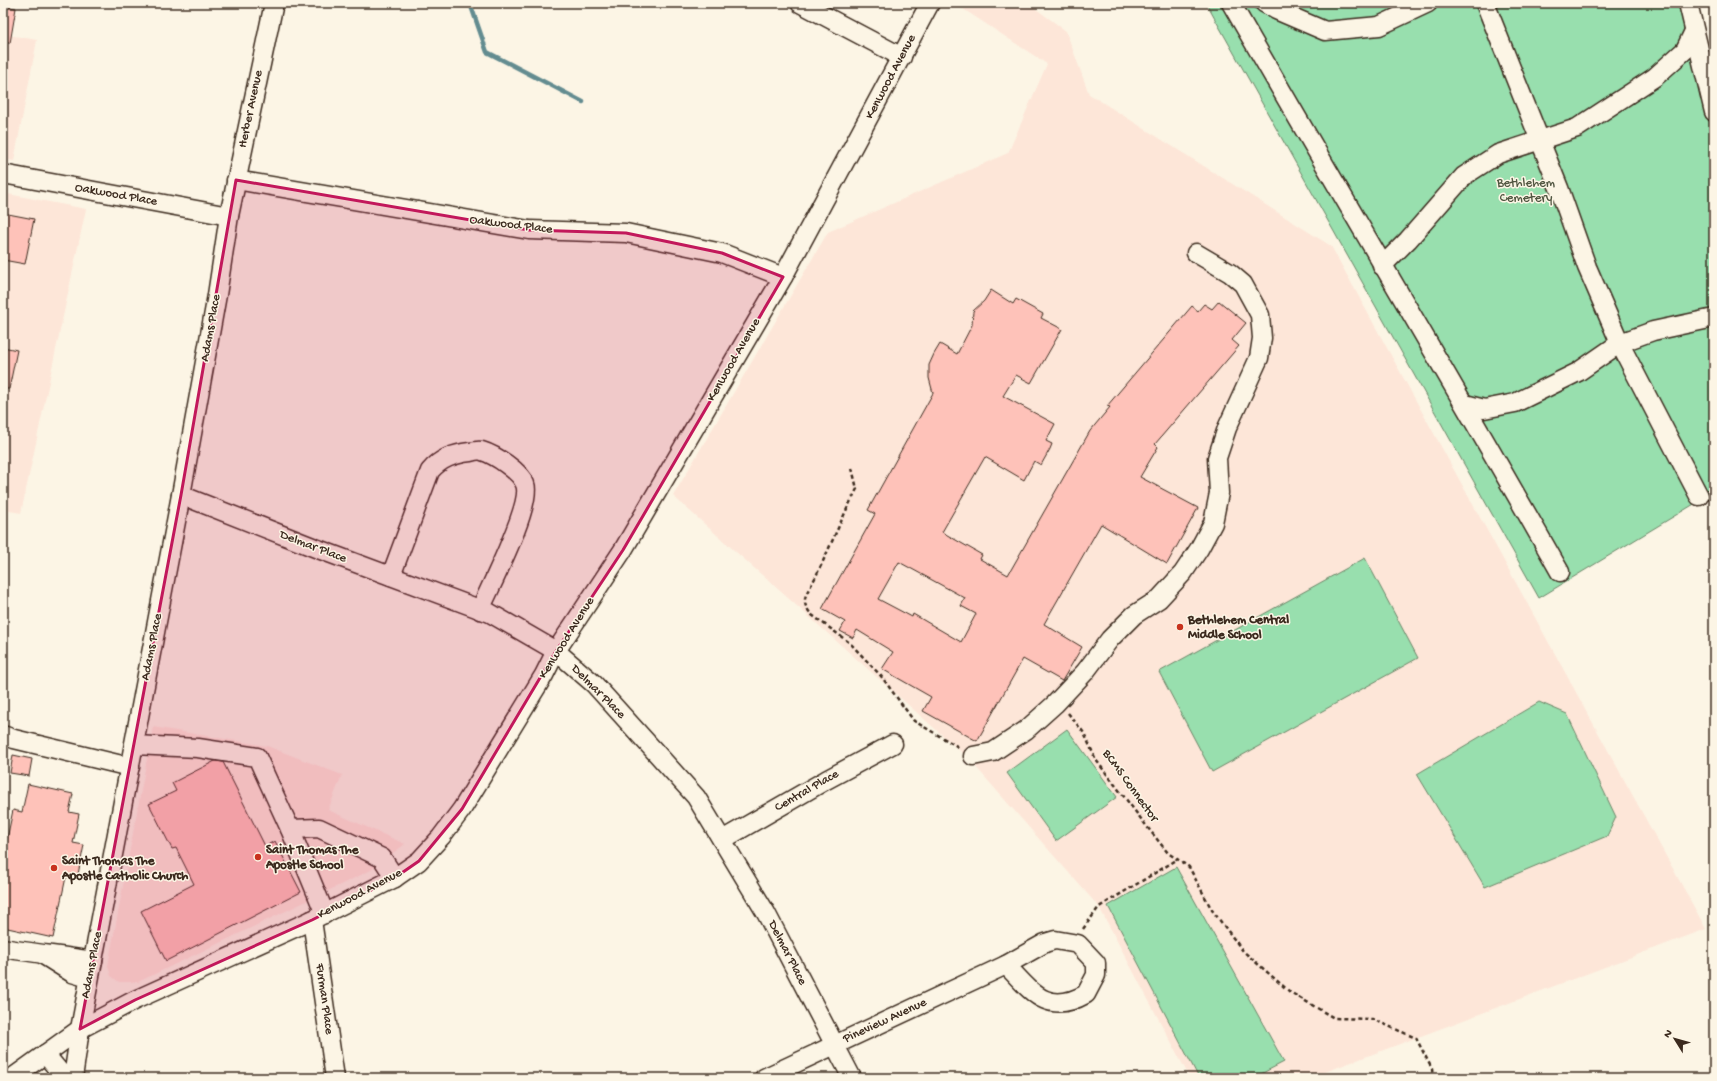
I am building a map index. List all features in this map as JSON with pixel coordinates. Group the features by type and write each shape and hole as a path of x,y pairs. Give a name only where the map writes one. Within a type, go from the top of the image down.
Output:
{"street":[{"name":"Herber Avenue","path":"229,216 274,3"},
{"path":"800,3 902,57"},
{"name":"Kenwood Avenue","path":"12,1078 80,1029 135,1000 319,917 395,878 419,861 441,837 462,810 544,675 556,652 623,550 783,277 930,3"},
{"path":"1231,3 1382,266 1465,404 1560,572"},
{"path":"1264,3 1276,10 1325,31 1379,26 1428,3"},
{"path":"1485,3 1540,141 1587,267 1620,343 1699,496"},
{"path":"1688,3 1714,112"},
{"path":"1382,266 1408,240 1464,176 1498,154 1578,128 1655,77 1685,50 1694,31"},
{"name":"Oakwood Place","path":"3,174 229,216"},
{"name":"Oakwood Place","path":"236,180 529,230 626,233 722,253 783,277"},
{"name":"Adams Place","path":"72,1078 89,978 181,495 217,295 229,216"},
{"path":"973,756 993,752 1026,730 1058,700 1085,672 1110,639 1134,615 1159,599 1183,573 1199,549 1213,523 1219,493 1217,458 1227,428 1258,358 1262,338 1260,315 1243,284 1230,273 1196,253"},
{"path":"1465,404 1484,409 1515,403 1578,372 1620,343 1653,331 1714,318"},
{"path":"391,576 430,471 436,465 452,455 481,450 512,468 525,483 527,495 519,521 480,610"},
{"name":"Delmar Place","path":"181,495 490,613 556,652 594,684 696,798 766,913 852,1078"},
{"path":"3,735 35,745 130,767"},
{"name":"Central Place","path":"722,840 826,780 893,744"},
{"name":"Furman Place","path":"134,745 198,748 257,757 290,829 319,917 335,1078"},
{"path":"290,829 319,828 382,858 395,878"},
{"name":"Pineview Avenue","path":"764,1078 1006,965 1045,943 1055,940 1078,944"},
{"path":"1006,965 1032,992 1052,1002 1067,1002 1086,994 1096,975 1096,963 1078,944"},
{"path":"3,948 93,961"},
{"path":"44,955 72,973 89,978"},
{"path":"44,1054 65,1078"}],"path":[{"path":"852,468 857,489 841,520 814,581 807,591 805,600 807,610 812,616 850,643 882,676 914,721 973,756"},
{"name":"BCMS Connector","path":"1058,700 1084,733 1096,760 1168,853 1189,867 1212,910 1243,952 1286,989 1334,1018 1372,1019 1416,1038 1432,1069 1433,1078"},
{"path":"1078,944 1083,926 1099,907 1178,860"}],"highlighted area":[{"path":"236,180 529,230 626,233 722,253 783,277 623,550 556,651 462,809 419,861 393,879 312,920 135,1000 80,1029 181,495"}],"shaded area":[{"name":"Bethlehem Central Middle School","path":"954,3 1028,3 1066,31 1089,94 1331,246 1706,929 1309,1078 1190,1078 1099,907 968,758 673,496 828,232 1008,153 1047,64"},
{"path":"3,34 37,40 14,161 3,159"},
{"path":"3,193 86,209 21,513 3,510"},
{"name":"Saint Thomas The Apostle School","path":"153,727 267,746 342,775 328,810 405,844 371,870 138,982 119,982 111,976 108,966"}],"green space":[{"name":"Bethlehem Cemetery","path":"1206,3 1692,3 1714,69 1714,492 1539,598"},
{"path":"1365,558 1418,658 1212,772 1159,672"},
{"path":"1539,702 1567,714 1616,817 1607,836 1485,887 1417,774"},
{"path":"1067,729 1117,797 1056,841 1007,773"},
{"path":"1176,867 1284,1062 1253,1078 1199,1078 1108,906"}],"building":[{"path":"3,6 16,8 10,43 3,43"},
{"path":"3,213 34,219 25,264 3,260"},
{"path":"991,290 1013,304 1016,299 1043,314 1041,318 1062,329 1031,383 1016,375 1003,396 1055,424 1046,441 1052,444 1041,465 1034,461 1024,480 985,457 942,532 982,555 980,559 1008,575 1090,431 1110,407 1107,406 1192,306 1198,311 1204,304 1212,309 1219,301 1246,323 1232,340 1239,346 1155,444 1158,447 1140,477 1198,508 1167,564 1101,524 1044,624 1082,647 1062,681 1023,659 977,741 923,711 931,697 882,669 893,652 857,630 853,638 840,631 845,622 822,609 875,514 868,510 933,393 929,378 929,365 934,354 940,344 957,354 972,325 973,311 984,301","holes":["899,562 965,598 961,606 976,614 961,642 913,614 912,617 878,599"]},
{"path":"3,347 17,350 9,389 3,389"},
{"path":"13,755 32,759 29,776 10,773"},
{"path":"215,761 223,762 265,846 275,841 301,892 166,961 141,911 194,884 176,848 172,849 149,804 176,791 172,783"},
{"name":"Saint Thomas The Apostle Catholic Church","path":"28,784 73,794 69,812 79,814 73,843 84,845 77,879 66,877 53,938 3,927 3,858 13,810 22,812"}],"waterway":[{"path":"470,3 487,52 583,102"}],"place":[{"name":"Bethlehem Central Middle School","path":"1180,627"},
{"name":"Saint Thomas The Apostle School","path":"258,857"},
{"name":"Saint Thomas The Apostle Catholic Church","path":"54,868"}]}
